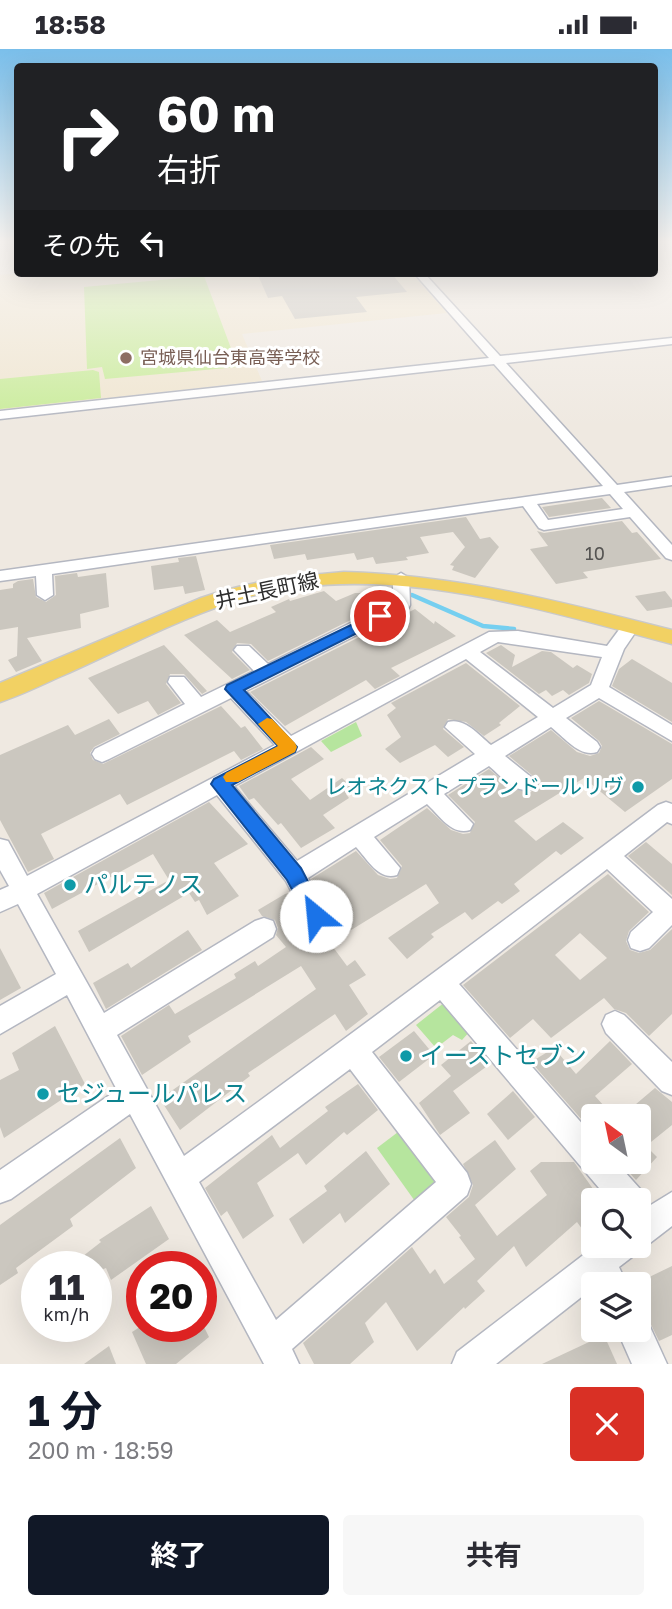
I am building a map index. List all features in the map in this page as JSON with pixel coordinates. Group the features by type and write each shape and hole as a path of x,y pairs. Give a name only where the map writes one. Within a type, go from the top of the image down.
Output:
{"main road":[{"name":"井土長町線","path":"0,693 211,601 278,584 329,578 401,578 460,588 672,637"}],"street":[{"path":"446,303 672,555"},
{"path":"0,415 672,341"},
{"path":"0,576 672,481"},
{"path":"527,501 544,525 633,512"},
{"path":"44,570 45,595"},
{"path":"102,754 402,604 401,578"},
{"path":"294,874 599,689 613,653 630,627"},
{"path":"11,896 495,636 518,637 613,653"},
{"path":"243,650 266,672"},
{"path":"467,650 590,747"},
{"path":"177,682 198,706"},
{"path":"233,689 289,747"},
{"path":"599,689 672,734"},
{"path":"455,727 524,783"},
{"path":"220,784 294,874 316,916"},
{"path":"428,792 462,824"},
{"path":"178,1178 353,1050 607,854 666,811 672,815"},
{"path":"359,835 389,868"},
{"path":"0,848 11,896 71,979 277,1355 456,1184 353,1050"},
{"path":"607,854 671,913 640,940"},
{"path":"99,1031 264,929"},
{"path":"0,1021 71,979"},
{"path":"440,981 581,1144"},
{"path":"615,1024 672,1081"},
{"path":"0,1188 134,1095"},
{"path":"607,1174 619,1188"},
{"path":"471,1363 611,1264"},
{"path":"640,1342 650,1364"}],"shaded area":[{"name":"宮城県仙台東高等学校","path":"0,303 438,303 447,313 242,334 262,381 0,410"}],"green space":[{"path":"85,303 214,303 238,367 105,379 102,367 87,369"},
{"path":"93,370 99,372 101,398 0,409 0,379"},
{"path":"356,722 362,736 331,752 321,741"},
{"path":"445,1002 471,1030 462,1040 453,1035 436,1048 416,1025"},
{"path":"402,1129 444,1183 417,1204 377,1148"}],"building":[{"path":"286,303 361,303 367,312 295,319"},
{"path":"602,498 611,508 549,517 542,507"},
{"path":"466,517 480,539 490,537 499,547 475,578 452,570 454,566 450,565 465,547 453,532 420,537 429,553 406,557 408,560 376,564 373,557 357,560 354,553 307,560 305,554 274,559 270,545"},
{"path":"622,521 632,533 637,532 661,559 583,572 588,578 556,584 530,549 548,546 537,531 544,533"},
{"path":"196,556 205,590 185,594 183,586 154,590 151,566 179,562 178,558"},
{"path":"77,573 78,577 106,573 109,607 80,614 81,628 27,638 42,661 16,672 8,660 17,656 18,627 0,630 0,590 13,588 13,584 18,581 33,579 36,597 46,602 56,595 55,576"},
{"path":"324,591 336,601 362,593 377,607 268,661 251,644 237,643 232,652 250,670 232,679 184,635 217,620 230,632 276,612 271,607 289,599 290,601"},
{"path":"665,591 672,600 672,607 647,611 635,596"},
{"path":"415,609 456,636 391,668 400,676 375,689 366,680 285,726 250,692"},
{"path":"164,645 207,691 202,694 184,674 170,674 166,684 181,703 158,715 148,701 118,714 88,678"},
{"path":"501,645 515,655 512,667 542,651 551,652 573,668 577,665 592,674 589,683 569,695 563,690 552,696 546,690 539,694 486,653"},
{"path":"632,659 672,683 672,722 612,686 619,669"},
{"path":"466,663 520,706 499,723 501,725 484,736 466,722 448,719 443,729 464,747 448,757 435,745 400,763 385,749 401,737 387,715 396,708 391,703"},
{"path":"599,701 672,744 672,779 625,812 584,778 514,821 536,841 563,822 584,838 561,855 556,851 514,884 520,891 502,904 498,901 472,920 465,912 431,934 434,937 407,959 388,938 439,903 426,884 330,943 347,966 355,960 366,975 349,985 368,1014 346,1031 335,1014 248,1073 250,1076 180,1130 160,1099 316,989 301,966 188,1036 191,1042 142,1075 121,1036 169,1005 175,1014 236,978 234,974 255,961 258,966 286,947 276,935 278,928 275,920 262,916 258,910 285,894 289,893 307,926 315,929 325,926 330,915 311,879 356,851 378,875 397,878 402,866 380,840 427,808 451,830 470,833 475,822 448,795 489,769 513,789 531,792 536,784 533,776 509,756 551,730 577,752 590,756 599,753 602,746 599,741 571,718"},
{"path":"221,706 241,728 245,726 263,749 241,760 234,751 127,805 120,794 41,834 54,859 28,872 0,820 0,755 68,725 75,735 109,719 120,734 94,747 90,753 93,760 103,764"},
{"path":"311,747 324,759 291,779 310,800 342,778 354,789 346,794 349,798 323,815 335,828 301,848 281,823 278,825 254,798 249,800 239,786"},
{"path":"209,802 248,844 214,863 239,896 207,915 199,900 195,902 189,893 89,952 78,931 169,880 153,854 52,909 44,893"},
{"path":"646,842 672,864 672,895 628,856"},
{"path":"608,874 649,912 629,931 626,941 630,950 639,953 650,950 672,929 672,1014 649,1036 626,1013 614,1009 604,998 551,1038 533,1019 510,1038 463,985","holes":["580,933 607,958 580,980 555,955"]},
{"path":"188,930 202,950 106,1009 93,983 128,963 131,968"},
{"path":"0,948 21,988 0,1000"},
{"path":"55,1026 85,1084 4,1138 0,1127 0,1080 19,1070 12,1053"},
{"name":"イーストセブン","path":"414,1031 434,1055 399,1082 379,1057"},
{"path":"471,1041 490,1064 453,1091 470,1113 440,1135 419,1103 451,1076 441,1065"},
{"path":"610,1041 632,1064 595,1096 602,1104 581,1104 581,1119 531,1062 554,1048 576,1074"},
{"path":"358,1084 378,1110 347,1135 344,1132 306,1165 298,1153 257,1183 274,1216 243,1239 227,1211 221,1216 205,1188 272,1135 280,1148 328,1111 325,1107"},
{"path":"655,1088 672,1102 672,1125 651,1142 651,1104 636,1104"},
{"path":"513,1091 535,1117 508,1140 487,1114"},
{"path":"120,1138 136,1168 70,1219 73,1226 39,1251 21,1251 21,1264 16,1268 18,1273 0,1285 0,1225"},
{"path":"495,1140 516,1169 475,1205 497,1236 547,1195 530,1171 541,1162 574,1162 592,1188 581,1188 581,1228 577,1222 526,1267 514,1246 477,1281 485,1291 417,1351 386,1302 365,1323 374,1342 350,1364 314,1364 303,1343 412,1247 430,1274 435,1269 444,1284 475,1259 446,1217 469,1197 473,1185 463,1164"},
{"path":"366,1151 390,1184 345,1223 340,1213 303,1244 289,1219 327,1191 324,1186"},
{"path":"651,1151 657,1157 651,1164"},
{"path":"631,1174 641,1174 636,1180"},
{"path":"151,1206 169,1239 152,1251 126,1251 126,1269 112,1279 112,1251 89,1251 101,1242 99,1240"},
{"path":"672,1266 672,1335 659,1341 651,1325 651,1276"},
{"path":"136,1342 203,1342 176,1364 146,1364"},
{"path":"589,1342 607,1342 617,1364 542,1364"},
{"path":"109,1346 116,1364 84,1364"}],"waterway":[{"path":"412,595 483,626 514,629"}],"slow traffic":[{"path":"232,777 289,747 267,724"}],"place":[{"name":"宮城県仙台東高等学校","path":"126,358"},
{"name":"レオネクスト プランドールリヴ","path":"638,787"},
{"name":"パルテノス","path":"70,885"},
{"name":"イーストセブン","path":"406,1056"},
{"name":"セジュールパレス","path":"43,1094"}],"route":[{"path":"316,916 294,874 220,784 289,747 233,689 380,616"}]}
